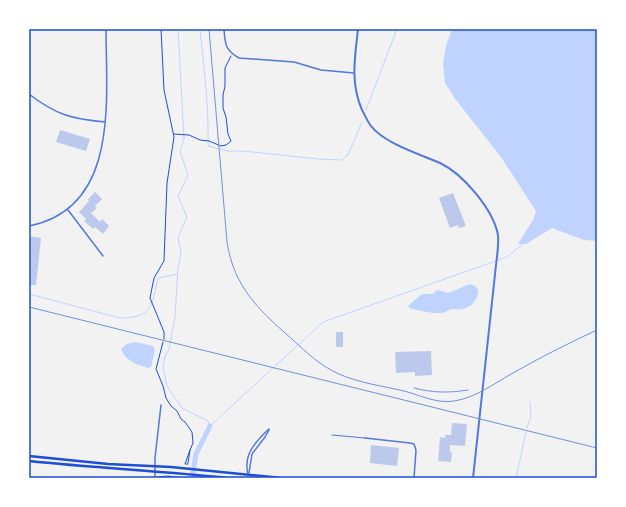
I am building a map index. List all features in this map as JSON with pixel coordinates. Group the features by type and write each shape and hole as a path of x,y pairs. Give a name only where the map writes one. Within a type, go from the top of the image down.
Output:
{"main road":[{"path":"29,456 104,463 155,465 248,476 282,478"},
{"path":"29,461 108,469 185,473 228,478"}],"street":[{"path":"29,226 48,220 67,209 77,201 90,182 101,150 105,122 106,29"},
{"path":"224,29 226,46 232,54 239,58 294,62 321,70 354,73"},
{"path":"358,29 354,84 359,103 371,127 400,146 444,166 470,188 481,200 491,216 496,228 498,238 496,265 473,478"},
{"path":"29,94 48,108 67,116 78,119 105,122"},
{"path":"67,209 103,256"},
{"path":"155,478 161,405"},
{"path":"269,429 252,454 248,476 247,464 251,449 269,429"},
{"path":"365,438 410,443 415,446 414,478"}],"lane":[{"path":"332,435 365,438"}],"path":[{"path":"161,29 164,90 173,134 167,183 164,258 162,266 156,274 150,297 151,303 164,332 164,339"},
{"path":"173,134 184,134 221,146 226,145 231,141 227,130 226,117 223,108 223,94 225,68 232,54"},
{"path":"163,342 156,369 166,398 192,432 193,443 185,464 188,463"},
{"path":"155,478 168,476 182,478"}],"water":[{"path":"452,29 597,29 597,241 584,240 552,228 526,244 518,244 533,220 536,211 501,157 456,100 445,83 443,64 446,46"},
{"path":"470,284 478,289 478,293 474,302 466,308 452,309 438,313 411,309 408,306 422,294 432,294 438,290 448,293"},
{"path":"135,342 153,346 155,350 151,367 148,368 132,362 123,353 121,349 127,344"}],"building":[{"path":"60,130 90,139 86,151 56,142"},
{"path":"95,192 102,199 95,206 97,208 91,213 100,222 102,219 109,226 103,234 95,227 93,229 84,221 86,219 79,212"},
{"path":"453,193 466,226 459,228 458,225 450,228 439,198"},
{"path":"29,236 41,238 36,285 29,285"},
{"path":"336,332 343,332 343,347 336,347"},
{"path":"431,351 432,375 415,376 415,372 396,373 395,352"},
{"path":"452,423 467,424 465,446 450,445 450,452 452,452 451,462 438,461 440,437 445,438 445,435 451,435"},
{"path":"371,445 399,448 397,466 370,463"}],"waterway":[{"path":"178,29 184,139 180,151 188,175 178,196 187,217 178,238 181,252 178,268 175,317 169,349 165,356 163,367 167,386 182,408 208,421 210,426 323,322 507,257 523,244"},
{"path":"200,29 207,102 208,146 228,151 341,160 348,155 362,122"},
{"path":"366,110 397,29"},
{"path":"29,294 120,318 139,316 145,312 152,303 158,278 178,274"},
{"path":"527,428 531,416 530,402"},
{"path":"192,478 196,454 210,426"},
{"path":"516,478 526,432"}],"railway":[{"path":"209,29 227,242 230,258 242,286 259,308 314,359 332,371 355,380 448,402 470,397 544,356 597,330"},
{"path":"29,307 597,448"},
{"path":"414,388 441,392 468,390"}]}
